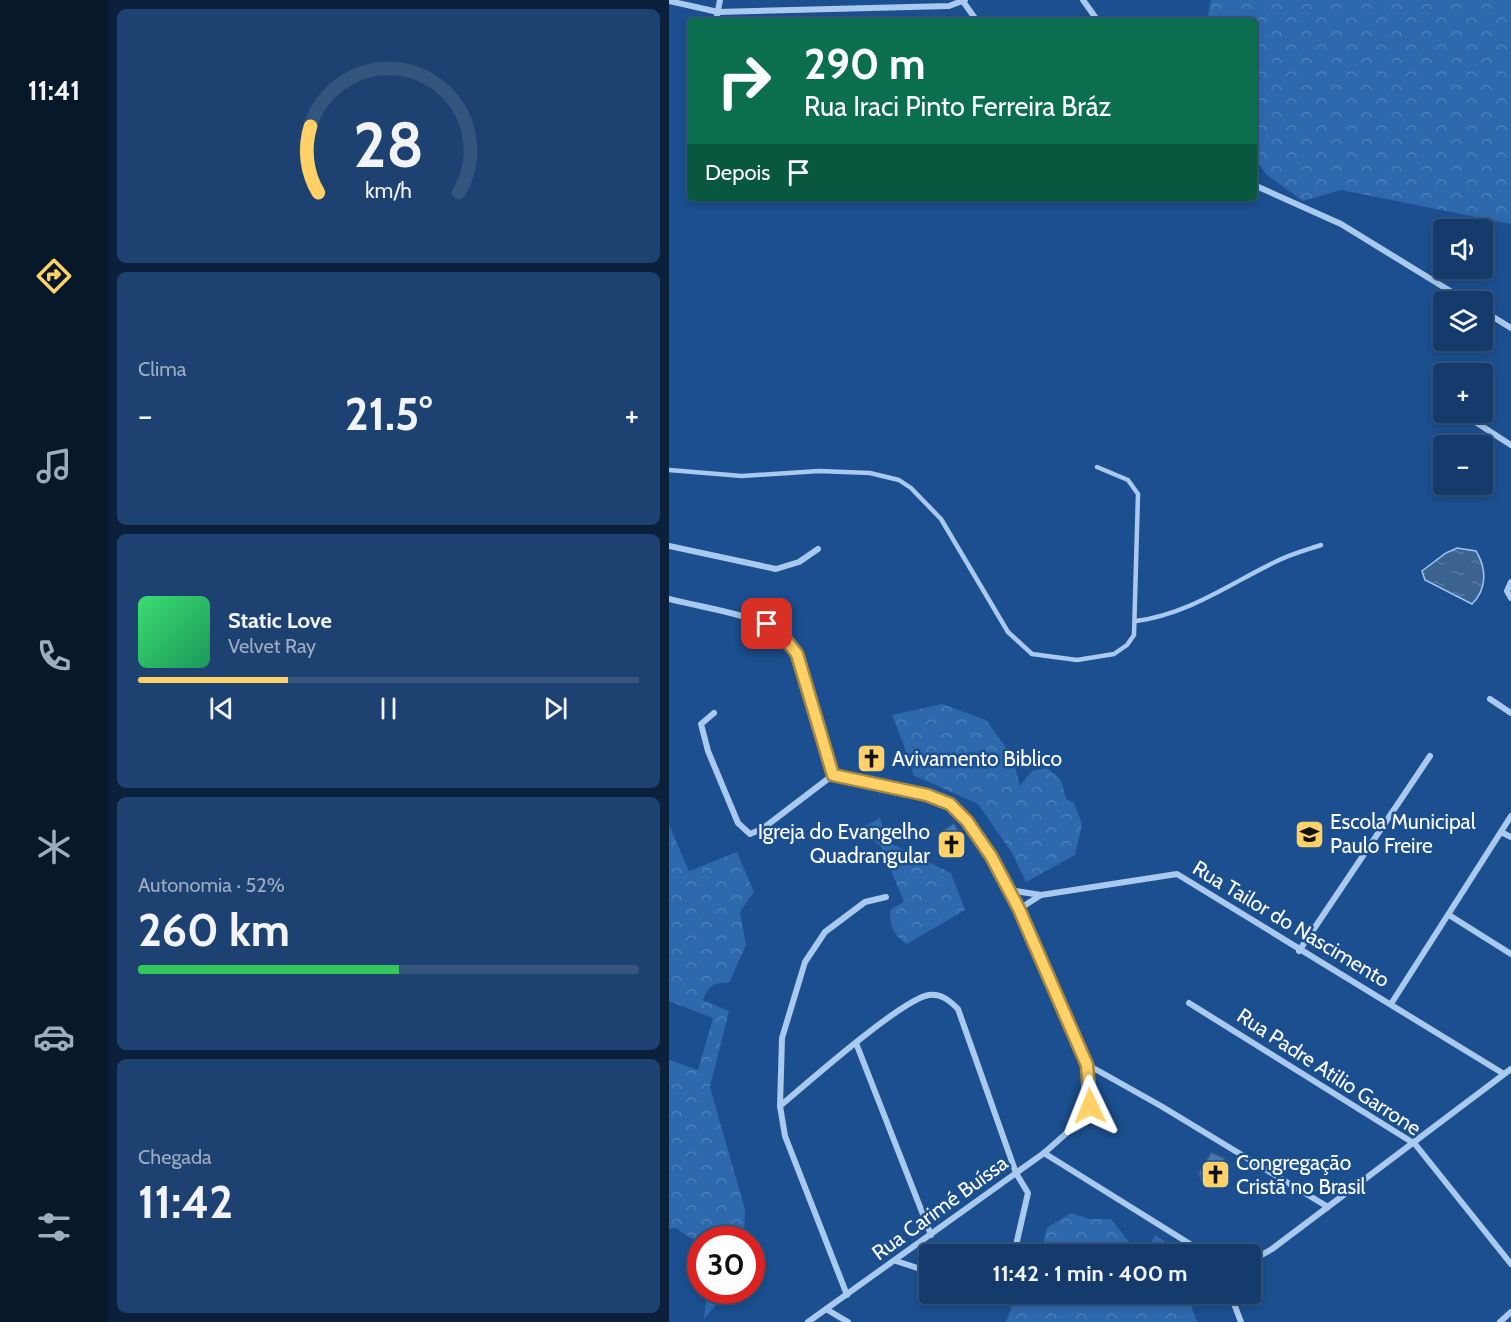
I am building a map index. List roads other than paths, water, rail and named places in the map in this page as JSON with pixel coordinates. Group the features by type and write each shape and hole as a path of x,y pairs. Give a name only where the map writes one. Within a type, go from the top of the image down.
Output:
{"street":[{"path":"717,18 720,0"},
{"path":"669,1 718,12 949,6 963,0 975,18"},
{"path":"1083,0 1096,18"},
{"path":"1257,186 1341,224 1450,291"},
{"path":"1493,317 1511,328"},
{"path":"1477,423 1511,445"},
{"path":"669,546 776,569 799,562 818,549"},
{"path":"1511,582 1507,591 1511,598"},
{"path":"669,599 767,624 789,642 803,671 833,775"},
{"path":"1490,699 1511,713"},
{"path":"714,713 701,724 708,750 734,813 745,832 750,834 762,830 833,775 927,795 950,804 967,821 991,856 1019,909 1087,1065 1161,1106 1328,1207"},
{"path":"1299,951 1430,756"},
{"path":"1391,1004 1511,816"},
{"path":"1501,832 1511,837"},
{"name":"Rua Tailor do Nascimento","path":"1009,890 1041,895 1177,874 1299,951 1505,1074"},
{"name":"Rua Tailor do Nascimento","path":"1019,909 1041,895"},
{"path":"847,1295 785,1136 780,1106 782,1038 805,962 825,932 865,903 887,897"},
{"path":"1449,915 1511,954"},
{"path":"780,1106 856,1043 915,1000 929,995 941,996 949,1000 957,1008 1015,1173 1028,1194 1016,1244"},
{"name":"Rua Padre Atilio Garrone","path":"1189,1003 1415,1143 1511,1264"},
{"path":"856,1043 931,1235"},
{"name":"Rua Carimé Buíssa","path":"808,1322 1044,1154 1087,1115 1091,1095 1087,1065"},
{"path":"1261,1255 1415,1143 1511,1069"},
{"path":"1044,1154 1190,1244"},
{"path":"896,1261 919,1268"},
{"path":"1234,1304 1241,1322"},
{"path":"826,1309 848,1322"},
{"path":"1500,1322 1511,1312"}],"lane":[{"path":"669,470 742,476 819,471 870,473 899,480 911,488 941,519 1008,632 1032,654 1077,660 1114,654 1132,640 1136,621 1135,539 1138,494 1128,480 1097,468"},
{"path":"1136,621 1176,613 1278,560 1321,545"}],"water":[{"path":"1457,548 1476,551 1484,572 1481,592 1472,604 1425,580 1422,571 1446,553"}],"place":[{"name":"Avivamento Biblico","path":"871,759"},
{"name":"Escola Municipal Paulo Freire","path":"1309,834"},
{"name":"Igreja do Evangelho Quadrangular","path":"951,844"},
{"name":"Congregação Cristã no Brasil","path":"1215,1175"}]}
